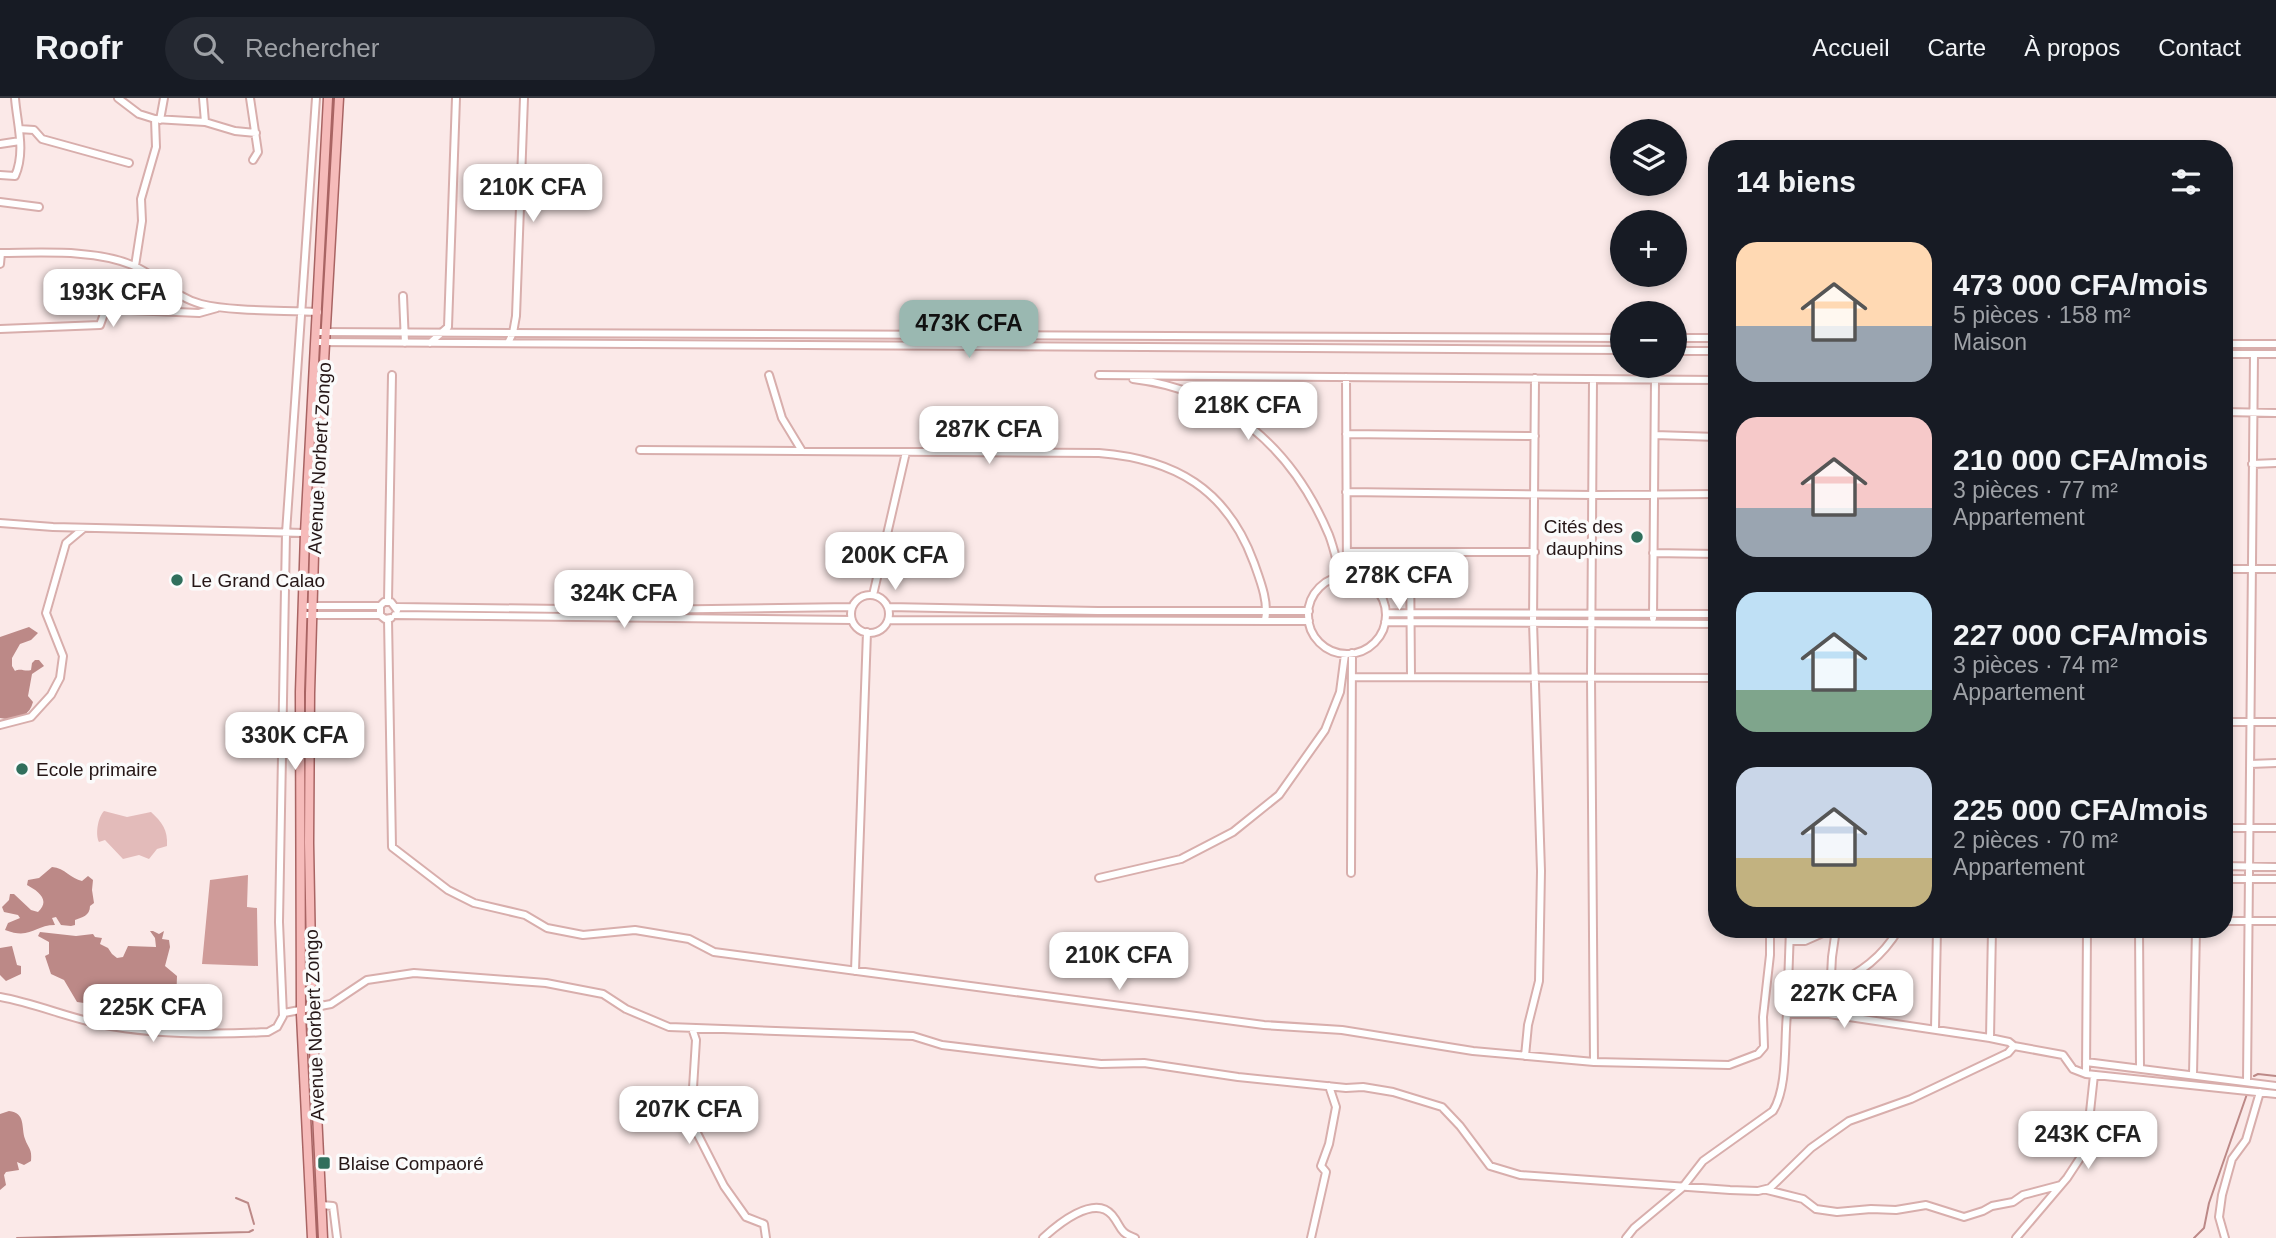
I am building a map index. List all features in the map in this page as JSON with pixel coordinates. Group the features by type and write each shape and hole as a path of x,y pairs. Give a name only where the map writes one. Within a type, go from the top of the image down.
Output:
{"main road":[{"name":"Avenue Norbert Zongo","path":"322,332 318,312 328,98"},
{"name":"Avenue Norbert Zongo","path":"308,606 305,533 339,98"},
{"name":"Avenue Norbert Zongo","path":"312,1238 301,1010 300,822 321,342"},
{"name":"Avenue Norbert Zongo","path":"307,615 312,1008 323,1238"}],"street":[{"path":"0,175 16,176 21,156 15,98"},
{"path":"118,98 139,114 157,120 205,122 235,131 256,133"},
{"path":"135,266 142,221 141,199 156,147 157,120 164,98"},
{"path":"203,98 205,122"},
{"path":"250,98 258,152 253,160"},
{"path":"0,998 26,1002 59,1014 102,1024 210,1035 268,1032 277,1027 284,1013 279,922 286,533 316,98"},
{"path":"430,343 448,327 456,98"},
{"path":"508,343 516,316 524,98"},
{"path":"19,129 34,130 42,139 129,163"},
{"path":"0,144 20,141"},
{"path":"0,202 39,207"},
{"path":"0,264 0,253 103,257 135,266 181,297 219,307 318,312"},
{"path":"403,296 405,343"},
{"path":"0,329 100,325 108,309 199,313 219,307"},
{"path":"322,332 1610,338"},
{"path":"1687,338 1708,338"},
{"path":"321,342 1610,350"},
{"path":"2233,344 2276,344"},
{"path":"1687,351 1708,351"},
{"path":"2233,354 2276,354"},
{"path":"2247,1082 2254,354"},
{"path":"392,375 388,601 393,614 392,846 448,890 474,903 525,915 547,928 583,935 635,930 689,939 714,952 1264,1025 1342,1030 1473,1051 1594,1062 1729,1065 1758,1054 1764,1047 1763,1017 1770,938"},
{"path":"769,375 782,418 802,451"},
{"path":"1344,577 1315,504 1295,471 1253,428 1231,412 1192,392 1165,384 1099,375 1708,380"},
{"path":"1344,577 1347,552 1346,377"},
{"path":"1525,1056 1528,1025 1539,981 1541,871 1533,622 1535,378"},
{"path":"1594,379 1591,677 1594,1062"},
{"path":"1653,624 1655,379"},
{"path":"2233,412 2276,413"},
{"path":"1346,434 1535,436"},
{"path":"1655,435 1708,436"},
{"path":"640,450 1099,453 1159,463 1185,476 1216,499 1245,538 1258,574 1267,611 1265,620"},
{"path":"873,595 906,452"},
{"path":"2252,464 2276,463"},
{"path":"1346,492 1708,494"},
{"path":"0,523 84,528 305,533"},
{"path":"0,726 31,716 51,695 60,678 63,656 47,613 66,543 84,528"},
{"path":"1347,552 1535,552"},
{"path":"1410,552 1411,677"},
{"path":"1653,553 1708,554"},
{"path":"2233,569 2276,569"},
{"path":"1344,577 1360,579 1371,585 1380,594 1386,613 1382,632 1374,642 1364,650 1348,654 1332,651 1322,644 1313,634 1308,611 1319,588 1329,581 1344,577"},
{"path":"873,595 884,601 888,607 888,620 880,630 867,632 856,626 852,620 852,607 860,597 873,595"},
{"path":"308,606 380,606 388,601"},
{"path":"380,606 380,615"},
{"path":"307,615 641,613 852,607"},
{"path":"888,607 1309,621"},
{"path":"888,620 1308,611"},
{"path":"641,613 852,620"},
{"path":"1386,613 1708,614"},
{"path":"1385,622 1708,624"},
{"path":"856,971 867,632"},
{"path":"1348,654 1352,677 1351,873"},
{"path":"1099,878 1181,859 1233,832 1279,795 1325,730 1340,692 1348,654"},
{"path":"1352,677 1708,678"},
{"path":"2233,722 2276,723"},
{"path":"2250,764 2276,763"},
{"path":"2233,828 2276,828"},
{"path":"2233,866 2276,867"},
{"path":"2233,878 2276,879"},
{"path":"2233,921 2276,921"},
{"path":"1626,1238 1634,1228 1682,1188 1703,1161 1773,1111 1778,1103 1784,1067 1790,941 1812,938"},
{"path":"1829,1014 1834,938"},
{"path":"1831,986 1854,976 1873,962 1894,938"},
{"path":"1935,1029 1937,938"},
{"path":"1990,1038 1992,938"},
{"path":"2016,1238 2061,1185 2085,1149 2090,1074 2086,1062 2087,938"},
{"path":"2139,938 2140,1068"},
{"path":"2193,1075 2196,938"},
{"path":"284,1013 331,1004 367,980 414,973 546,983 603,994 626,1010 669,1027 919,1036 942,1045 1101,1064 1144,1063 1238,1077 1363,1087 1442,1107 1490,1166 1504,1172 1682,1188 1758,1191 1777,1183 1811,1148 1849,1121 1911,1100 2008,1053 2014,1046"},
{"path":"1787,1014 1829,1014 1990,1038 2009,1042 2014,1046 2063,1055 2073,1069 2090,1074 2276,1094"},
{"path":"692,1028 696,1040 692,1104 694,1127 724,1186 746,1217 764,1224 766,1238"},
{"path":"2086,1062 2276,1086"},
{"path":"1311,1238 1326,1172 1321,1166 1329,1144 1336,1107 1329,1086"},
{"path":"2225,1238 2219,1217 2222,1195 2232,1159 2246,1140 2260,1092"},
{"path":"1765,1189 1803,1199 1816,1209 1837,1212 1896,1210 1926,1205 1964,1217 2013,1202 2023,1195 2061,1185"},
{"path":"321,1205 333,1206 337,1238"},
{"path":"1043,1238 1075,1213 1097,1208 1112,1214 1125,1235 1135,1238"}],"shaded area":[{"path":"29,627 38,633 31,640 20,644 12,658 12,666 15,671 31,670 32,663 39,660 44,666 32,674 28,696 33,702 28,712 20,717 0,718 0,637"},
{"path":"104,811 127,817 151,812 164,827 167,846 157,849 149,859 139,855 123,859 105,840 99,842 98,826"},
{"path":"52,867 61,869 78,880 82,881 88,876 93,880 94,903 89,912 75,920 75,925 71,926 61,925 56,917 52,918 55,925 27,933 5,930 8,923 20,918 18,915 4,912 2,907 9,900 10,894 14,894 31,910 38,912 42,908 43,900 39,893 27,885 28,880 39,878"},
{"path":"248,875 247,907 257,908 258,966 202,964 210,880"},
{"path":"150,931 159,934 164,931 162,939 169,940 165,966 177,976 176,1004 166,1008 166,1019 136,1013 132,992 125,993 115,1006 109,1009 138,1018 141,1021 139,1025 107,1020 91,1013 84,1003 77,1002 64,980 51,974 45,956 49,954 49,942 38,936 40,932 76,936 93,934 102,938 100,944 117,958 123,957 128,946 156,947 155,938"},
{"path":"12,946 17,965 21,966 21,974 6,981 0,975 0,948"},
{"path":"9,1111 18,1115 22,1121 25,1139 31,1151 31,1161 24,1165 17,1162 19,1170 6,1172 6,1185 0,1190 0,1114"}],"waterway":[{"path":"2254,1076 2276,1076"},
{"path":"2194,1238 2204,1228 2209,1203 2247,1094"},
{"path":"236,1198 248,1203 254,1224"},
{"path":"17,1238 253,1230"}],"place":[{"name":"Cités des dauphins","path":"1637,537"},
{"name":"Le Grand Calao","path":"177,580"},
{"name":"Ecole primaire","path":"22,769"},
{"name":"Blaise Compaoré","path":"324,1163"}]}
